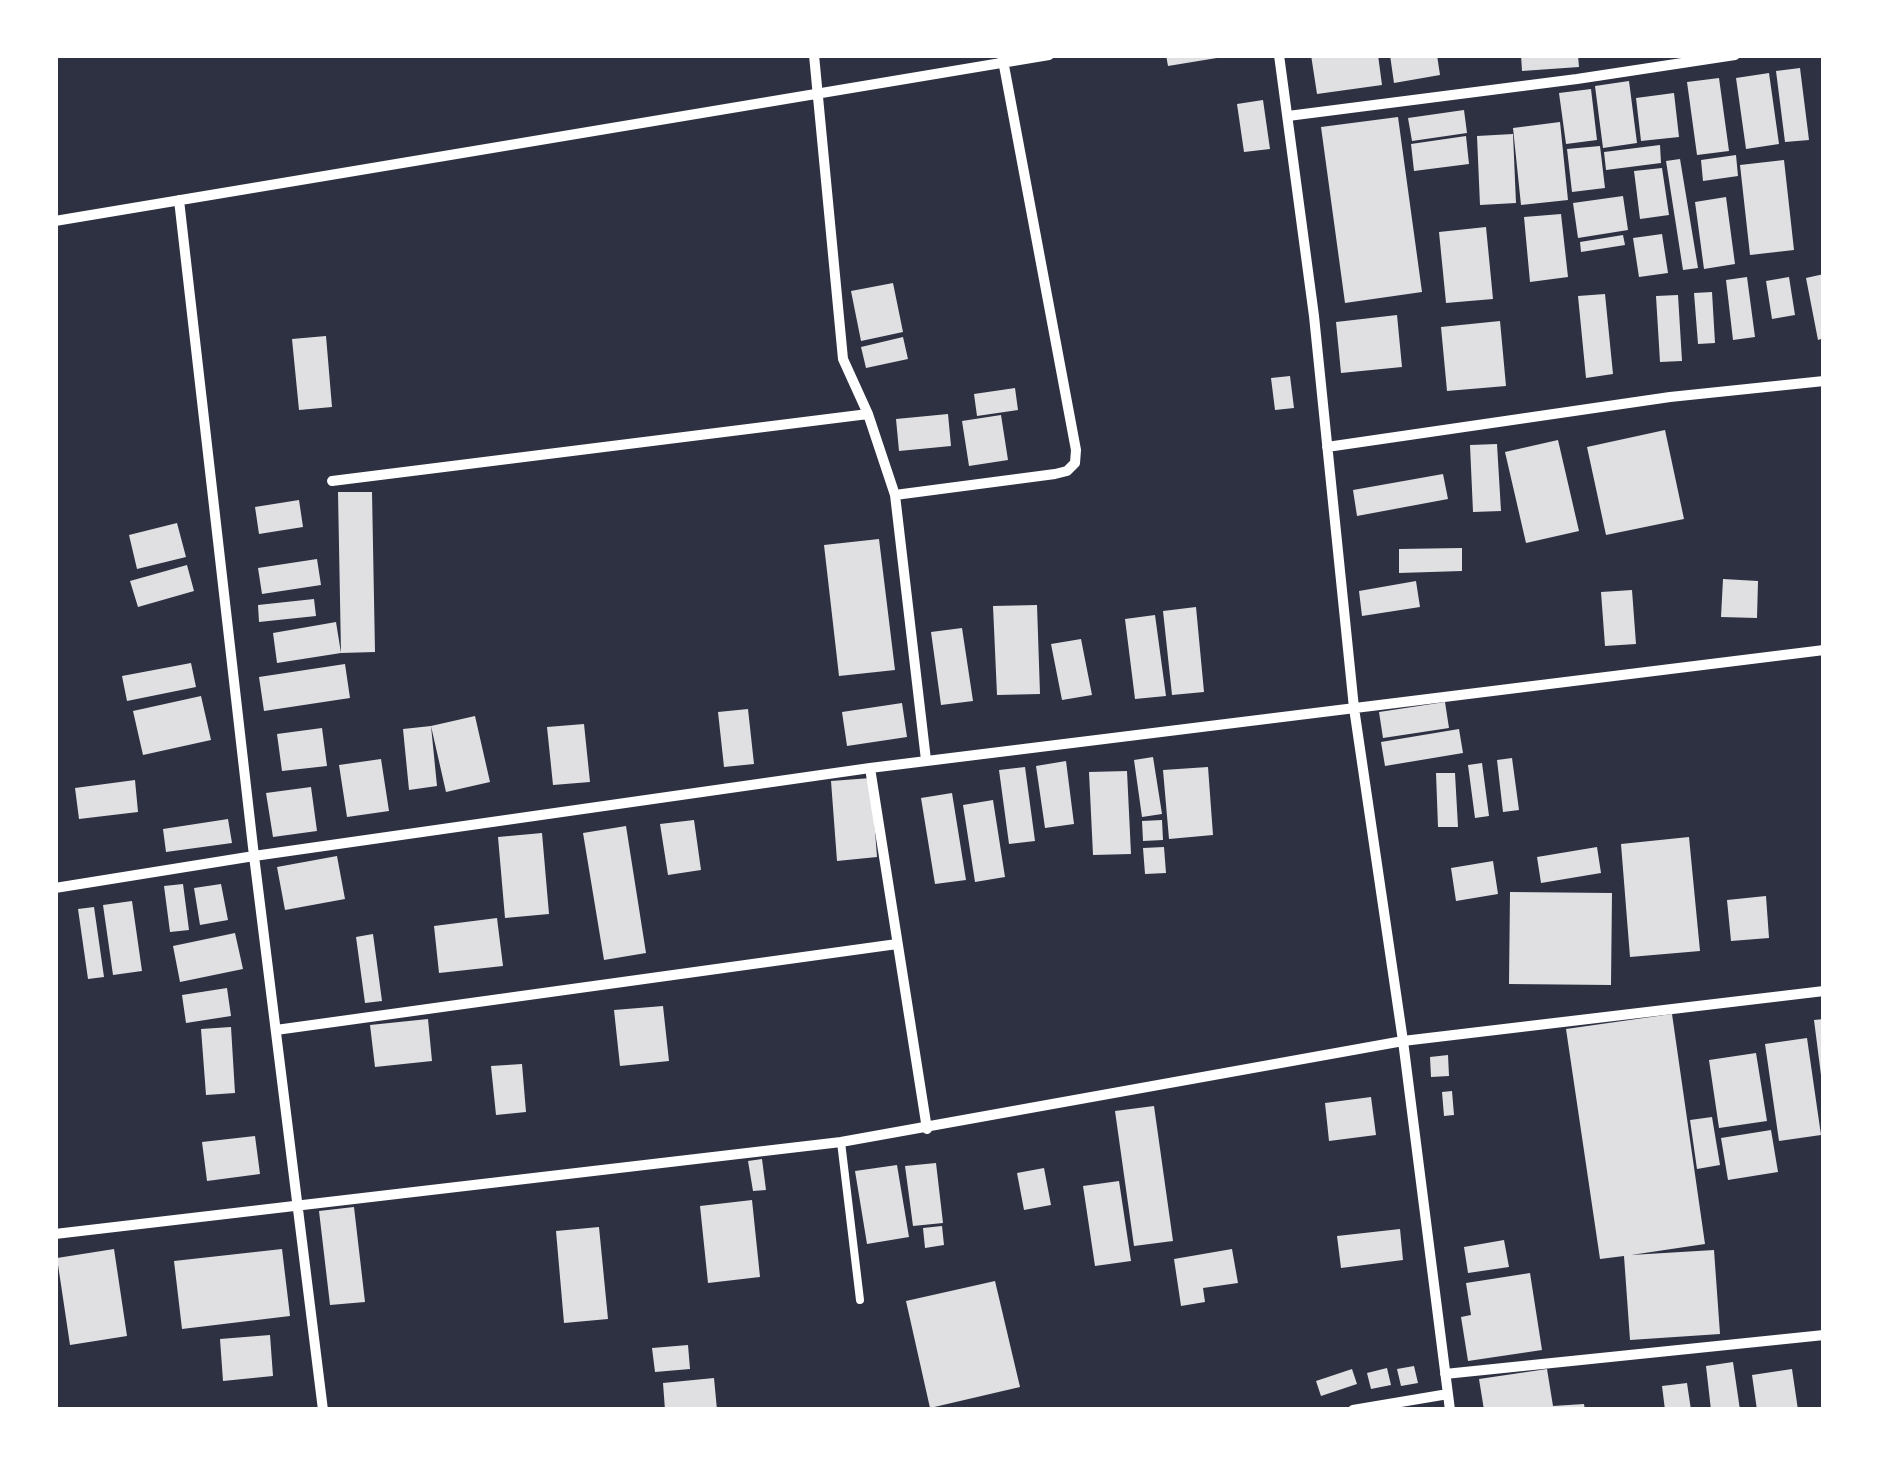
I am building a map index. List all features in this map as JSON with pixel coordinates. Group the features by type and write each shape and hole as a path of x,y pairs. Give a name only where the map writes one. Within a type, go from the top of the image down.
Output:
{"street":[{"path":"814,55 843,359 868,414 895,495 926,760"},
{"path":"55,222 1048,55"},
{"path":"1279,55 1354,708 1403,1041 1450,1410"},
{"path":"1288,116 1735,55"},
{"path":"895,495 1055,474 1067,471 1075,462 1076,450 1003,60"},
{"path":"179,200 254,856 323,1410"},
{"path":"1327,448 1670,396 1824,382"},
{"path":"332,481 868,414"},
{"path":"55,888 926,760 1824,650"},
{"path":"870,768 927,1129"},
{"path":"276,1030 897,944"},
{"path":"55,1234 841,1142 1403,1041 1824,991"},
{"path":"1445,1374 1824,1335"},
{"path":"1353,1410 1448,1394"}],"lane":[{"path":"841,1142 860,1300"}],"building":[{"path":"1166,55 1223,55 1223,57 1168,66"},
{"path":"1311,55 1378,55 1382,85 1317,94"},
{"path":"1390,55 1437,55 1440,75 1394,83"},
{"path":"1521,55 1578,55 1579,67 1522,71"},
{"path":"1800,68 1809,140 1785,142 1776,71"},
{"path":"1769,73 1779,144 1746,149 1736,78"},
{"path":"1719,78 1729,151 1697,155 1687,82"},
{"path":"1629,81 1637,143 1603,148 1595,86"},
{"path":"1591,89 1597,140 1566,144 1559,93"},
{"path":"1674,93 1679,137 1641,141 1636,98"},
{"path":"1263,100 1270,149 1244,152 1237,104"},
{"path":"1464,110 1467,133 1412,141 1408,118"},
{"path":"1398,117 1422,292 1345,303 1321,127"},
{"path":"1560,122 1568,200 1521,205 1513,128"},
{"path":"1513,134 1516,203 1480,205 1477,136"},
{"path":"1466,136 1469,164 1414,171 1411,144"},
{"path":"1660,145 1661,163 1606,170 1604,152"},
{"path":"1600,146 1605,188 1572,192 1567,149"},
{"path":"1736,155 1738,176 1703,181 1701,160"},
{"path":"1680,159 1698,268 1683,270 1666,161"},
{"path":"1784,160 1794,250 1750,255 1740,165"},
{"path":"1662,168 1669,215 1640,219 1634,171"},
{"path":"1623,196 1628,230 1578,238 1573,203"},
{"path":"1726,197 1735,264 1704,269 1695,202"},
{"path":"1561,214 1568,277 1530,282 1524,217"},
{"path":"1486,227 1493,299 1446,303 1439,232"},
{"path":"1662,234 1668,273 1639,277 1633,238"},
{"path":"1623,235 1625,245 1581,252 1580,242"},
{"path":"1824,274 1824,338 1818,340 1806,278"},
{"path":"1747,277 1755,337 1733,340 1726,280"},
{"path":"1789,277 1795,315 1772,319 1766,281"},
{"path":"893,283 903,332 861,341 851,291"},
{"path":"1712,292 1715,343 1698,344 1694,293"},
{"path":"1605,294 1613,374 1586,378 1578,296"},
{"path":"1678,295 1682,361 1660,362 1656,296"},
{"path":"1397,315 1402,367 1341,373 1336,322"},
{"path":"1500,321 1506,386 1447,391 1441,327"},
{"path":"326,336 332,407 299,410 292,339"},
{"path":"903,337 908,359 866,368 861,347"},
{"path":"1290,376 1294,408 1275,410 1271,378"},
{"path":"1015,388 1018,410 977,416 974,394"},
{"path":"948,414 951,446 899,451 896,419"},
{"path":"1001,415 1008,460 969,466 962,421"},
{"path":"1665,430 1684,519 1606,535 1587,447"},
{"path":"1558,440 1579,531 1526,543 1505,452"},
{"path":"1497,444 1501,511 1473,512 1470,445"},
{"path":"1443,474 1448,499 1357,516 1353,490"},
{"path":"338,492 372,492 375,652 341,653"},
{"path":"299,500 303,527 259,534 255,507"},
{"path":"177,523 186,557 137,569 129,535"},
{"path":"879,539 895,670 839,676 824,545"},
{"path":"1462,548 1462,571 1399,573 1399,549"},
{"path":"317,559 321,585 262,594 258,568"},
{"path":"187,565 194,591 138,607 130,581"},
{"path":"1723,579 1758,581 1757,618 1721,617"},
{"path":"1416,581 1420,607 1362,616 1359,591"},
{"path":"1632,590 1636,644 1605,646 1601,592"},
{"path":"314,599 316,616 259,622 258,605"},
{"path":"1037,605 1040,694 997,695 993,606"},
{"path":"1196,607 1204,692 1172,695 1163,611"},
{"path":"1155,615 1166,696 1135,699 1125,619"},
{"path":"336,622 341,653 277,663 273,633"},
{"path":"962,628 973,701 941,705 931,632"},
{"path":"1081,639 1092,695 1062,700 1051,644"},
{"path":"191,663 196,687 127,701 122,676"},
{"path":"345,664 350,698 264,711 259,677"},
{"path":"201,696 211,740 143,755 133,711"},
{"path":"1445,702 1449,728 1383,738 1379,712"},
{"path":"902,703 907,737 847,746 842,712"},
{"path":"748,709 754,764 724,767 718,712"},
{"path":"475,716 490,782 446,792 431,726"},
{"path":"584,724 590,782 553,785 547,727"},
{"path":"431,726 437,786 409,790 403,729"},
{"path":"322,728 327,766 282,771 277,734"},
{"path":"1459,729 1463,753 1385,766 1381,742"},
{"path":"1153,757 1162,814 1142,817 1134,760"},
{"path":"1512,758 1519,810 1503,812 1497,760"},
{"path":"381,759 389,811 347,817 339,765"},
{"path":"1066,761 1074,824 1045,828 1036,766"},
{"path":"1482,763 1489,816 1475,818 1468,765"},
{"path":"1025,767 1035,841 1009,844 999,770"},
{"path":"1208,767 1213,835 1169,839 1163,770"},
{"path":"1127,771 1131,854 1093,855 1089,772"},
{"path":"1436,773 1455,773 1458,827 1438,827"},
{"path":"871,778 877,857 837,861 831,781"},
{"path":"135,780 138,812 79,819 75,788"},
{"path":"311,787 317,831 273,837 266,793"},
{"path":"952,793 966,880 935,884 921,798"},
{"path":"993,800 1005,877 975,882 963,805"},
{"path":"228,819 232,843 166,852 163,829"},
{"path":"694,820 701,870 668,875 660,824"},
{"path":"1162,820 1163,840 1143,841 1142,821"},
{"path":"626,826 646,953 604,960 583,833"},
{"path":"542,833 549,914 505,918 498,837"},
{"path":"1689,837 1700,951 1630,957 1621,844"},
{"path":"1164,847 1166,873 1145,874 1143,848"},
{"path":"1597,847 1601,873 1541,883 1537,857"},
{"path":"337,856 345,899 285,910 277,867"},
{"path":"1493,861 1498,894 1456,901 1451,868"},
{"path":"183,884 189,930 170,932 164,886"},
{"path":"221,884 228,920 200,925 194,888"},
{"path":"1510,892 1612,893 1611,985 1509,984"},
{"path":"1766,896 1769,938 1731,941 1727,900"},
{"path":"132,901 142,971 113,975 103,905"},
{"path":"94,907 104,977 88,979 78,909"},
{"path":"497,918 503,966 439,973 434,926"},
{"path":"235,933 243,969 180,982 173,946"},
{"path":"373,934 382,1001 365,1003 356,937"},
{"path":"227,988 231,1016 186,1023 182,995"},
{"path":"663,1006 669,1061 620,1066 614,1010"},
{"path":"1672,1014 1705,1244 1631,1255 1714,1250 1720,1334 1630,1340 1624,1256 1600,1259 1566,1029"},
{"path":"428,1019 432,1061 375,1067 370,1025"},
{"path":"1824,1019 1824,1083 1822,1083 1814,1020"},
{"path":"231,1027 235,1093 206,1095 201,1029"},
{"path":"1807,1038 1821,1135 1779,1141 1765,1044"},
{"path":"1756,1053 1767,1121 1719,1128 1709,1060"},
{"path":"1448,1055 1449,1076 1431,1077 1430,1057"},
{"path":"522,1064 526,1112 496,1115 491,1066"},
{"path":"1452,1091 1454,1115 1444,1116 1442,1092"},
{"path":"1371,1097 1376,1135 1329,1141 1325,1103"},
{"path":"1154,1106 1173,1241 1134,1246 1115,1111"},
{"path":"1712,1117 1720,1165 1697,1169 1690,1120"},
{"path":"1771,1130 1778,1172 1728,1180 1721,1138"},
{"path":"255,1136 260,1174 207,1181 202,1142"},
{"path":"762,1159 766,1190 753,1191 748,1161"},
{"path":"936,1163 943,1223 913,1226 905,1166"},
{"path":"897,1165 909,1237 867,1244 855,1171"},
{"path":"1044,1168 1051,1205 1024,1210 1017,1173"},
{"path":"1119,1181 1131,1261 1095,1266 1083,1186"},
{"path":"752,1200 760,1277 708,1283 700,1206"},
{"path":"354,1207 365,1302 330,1305 319,1211"},
{"path":"942,1226 944,1245 925,1248 923,1228"},
{"path":"599,1227 608,1319 564,1323 556,1231"},
{"path":"1400,1229 1403,1260 1341,1268 1337,1236"},
{"path":"1504,1240 1509,1267 1468,1273 1464,1247"},
{"path":"114,1249 127,1336 70,1345 57,1258"},
{"path":"282,1249 290,1316 182,1329 174,1261"},
{"path":"1232,1249 1238,1283 1203,1288 1205,1302 1181,1306 1174,1259"},
{"path":"1530,1273 1542,1350 1468,1361 1461,1317 1471,1315 1466,1283"},
{"path":"995,1281 1020,1387 930,1408 906,1301"},
{"path":"270,1335 273,1376 223,1381 220,1339"},
{"path":"688,1345 690,1369 655,1372 652,1348"},
{"path":"1733,1362 1740,1410 1711,1410 1706,1366"},
{"path":"1414,1366 1418,1383 1401,1386 1397,1369"},
{"path":"1387,1368 1391,1385 1371,1389 1367,1373"},
{"path":"1352,1369 1357,1384 1321,1396 1316,1381"},
{"path":"1547,1369 1553,1406 1584,1404 1585,1410 1484,1410 1479,1379"},
{"path":"1792,1369 1798,1410 1757,1410 1752,1375"},
{"path":"714,1378 717,1410 665,1410 663,1383"},
{"path":"1687,1383 1691,1410 1665,1410 1662,1386"}]}
